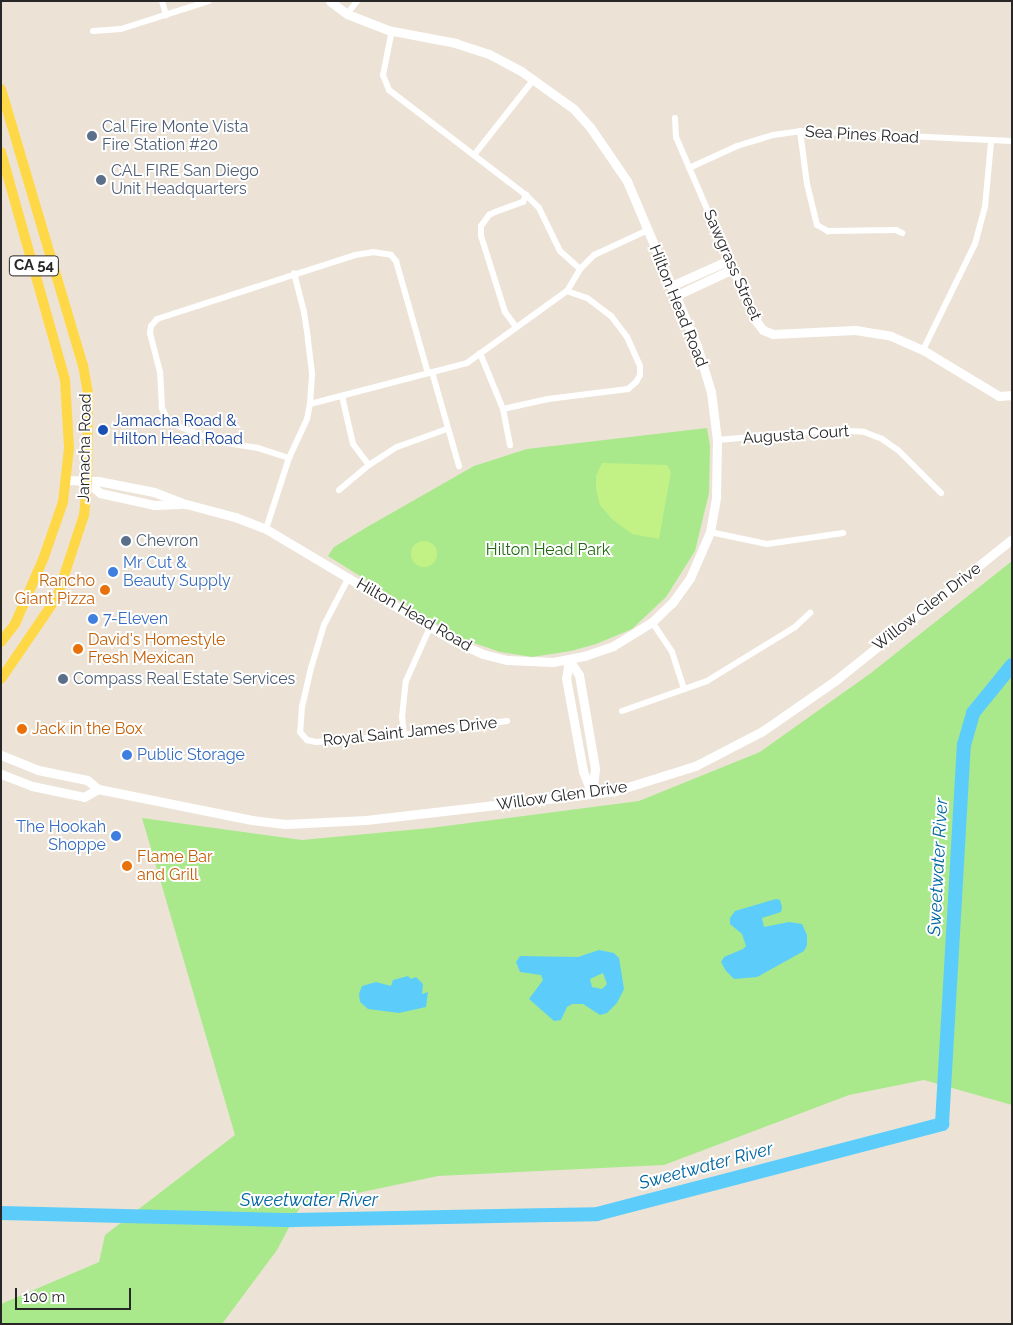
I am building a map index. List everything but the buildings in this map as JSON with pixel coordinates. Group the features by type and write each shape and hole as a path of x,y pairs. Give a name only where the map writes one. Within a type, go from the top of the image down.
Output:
{"main road":[{"name":"Jamacha Road","path":"1,88 83,365 88,392 87,482 84,515 57,597 1,679"},
{"name":"Jamacha Road","path":"1,152 65,380 69,448 63,502 44,557 15,624 1,642"}],"street":[{"path":"162,1 166,15"},
{"path":"93,31 122,29 210,1"},
{"name":"Hilton Head Road","path":"66,480 98,481 154,492 186,504 235,517 266,529 349,577 430,628 468,648 499,658 532,662 569,660 613,646 652,622 672,602 690,578 710,532 717,493 717,440 710,392 697,346 627,181 590,127 574,109 534,79 489,54 456,43 392,30 348,14 330,1"},
{"path":"348,14 357,1"},
{"path":"392,30 383,75 389,90 526,195 539,208 560,251 580,269"},
{"path":"474,155 534,79"},
{"name":"Sawgrass Street","path":"675,118 676,137 689,168 756,321 764,330 774,334 844,330 866,331 892,336 923,350 999,396 1012,395"},
{"path":"800,132 807,184 817,225 828,231 896,230 902,233"},
{"name":"Sea Pines Road","path":"689,168 737,146 773,135 800,132 991,142 1012,141"},
{"path":"923,350 974,244 985,206 991,142"},
{"path":"516,327 505,312 481,236 481,226 489,216 519,204 526,195"},
{"path":"310,404 467,363 567,291 580,269 594,255 648,230"},
{"path":"289,458 258,448 215,441 169,422 162,408 160,372 150,333 151,326 157,319 294,273 355,255 373,252 391,255 396,261 459,466"},
{"path":"671,286 729,260"},
{"path":"675,296 733,269"},
{"path":"266,529 289,458 307,418 310,404 312,372 304,312 294,273"},
{"path":"503,409 548,399 628,389 636,382 640,375 640,366 627,337 611,316 587,298 567,291"},
{"path":"480,353 503,409 510,445"},
{"path":"342,396 353,444 368,465"},
{"path":"338,490 368,465 397,447 447,429"},
{"name":"Augusta Court","path":"717,440 831,430 864,432 882,439 898,450 941,494"},
{"path":"710,532 767,544 842,533"},
{"name":"Willow Glen Drive","path":"1,754 38,770 87,780 98,790 252,820 306,824 366,820 592,794 640,785 715,758 761,732 828,686 1012,539"},
{"name":"Royal Saint James Drive","path":"349,577 324,625 302,706 300,732 307,740 316,742 404,735 507,721"},
{"path":"622,711 711,679 795,627 810,614"},
{"path":"652,622 672,652 684,689"},
{"path":"404,735 402,717 406,680 430,628"},
{"path":"569,660 579,675 595,769 592,794"},
{"name":"Willow Glen Drive","path":"1,774 32,786 84,797 98,790"}],"green space":[{"name":"Hilton Head Park","path":"707,428 710,446 709,493 695,551 666,597 632,629 596,644 571,651 532,657 500,652 457,637 328,556 334,547 474,466 527,449"},
{"path":"602,463 667,465 671,472 659,539 632,534 612,519 600,505 596,489 596,476"},
{"path":"424,541 433,545 437,554 433,563 424,567 415,563 411,554 415,545"},
{"path":"1012,561 1012,1105 924,1080 849,1095 664,1165 438,1176 301,1205 277,1250 222,1324 1,1324 1,1304 99,1262 105,1235 235,1135 142,818 302,840 430,828 639,801 760,752 871,673"}],"water":[{"path":"776,899 780,900 781,912 762,918 764,927 789,922 802,924 807,935 807,945 804,951 757,977 734,979 721,962 724,957 746,946 742,934 730,924 730,918 735,911"},
{"path":"599,950 614,953 619,958 624,989 617,1003 607,1013 600,1015 583,1004 572,1004 567,1007 561,1020 554,1021 529,999 543,980 541,975 520,972 516,962 520,956 578,957","holes":["603,973 607,984 602,989 592,987 590,979"]},
{"path":"408,976 411,979 416,977 423,984 422,994 428,992 426,1007 399,1013 368,1009 360,1002 359,994 362,986 376,982 391,986 393,980"}],"waterway":[{"name":"Sweetwater River","path":"1,1213 293,1220 597,1214 942,1124 964,745 973,713 1012,665"}],"place":[{"name":"Cal Fire Monte Vista Fire Station #20","path":"92,136"},
{"name":"CAL FIRE San Diego Unit Headquarters","path":"101,180"},
{"name":"Jamacha Road & Hilton Head Road","path":"103,430"},
{"name":"Chevron","path":"126,541"},
{"name":"Mr Cut & Beauty Supply","path":"113,572"},
{"name":"Rancho Giant Pizza","path":"105,590"},
{"name":"7-Eleven","path":"93,619"},
{"name":"David's Homestyle Fresh Mexican","path":"78,649"},
{"name":"Compass Real Estate Services","path":"63,679"},
{"name":"Jack in the Box","path":"22,729"},
{"name":"Public Storage","path":"127,755"},
{"name":"The Hookah Shoppe","path":"116,836"},
{"name":"Flame Bar and Grill","path":"127,866"}]}
